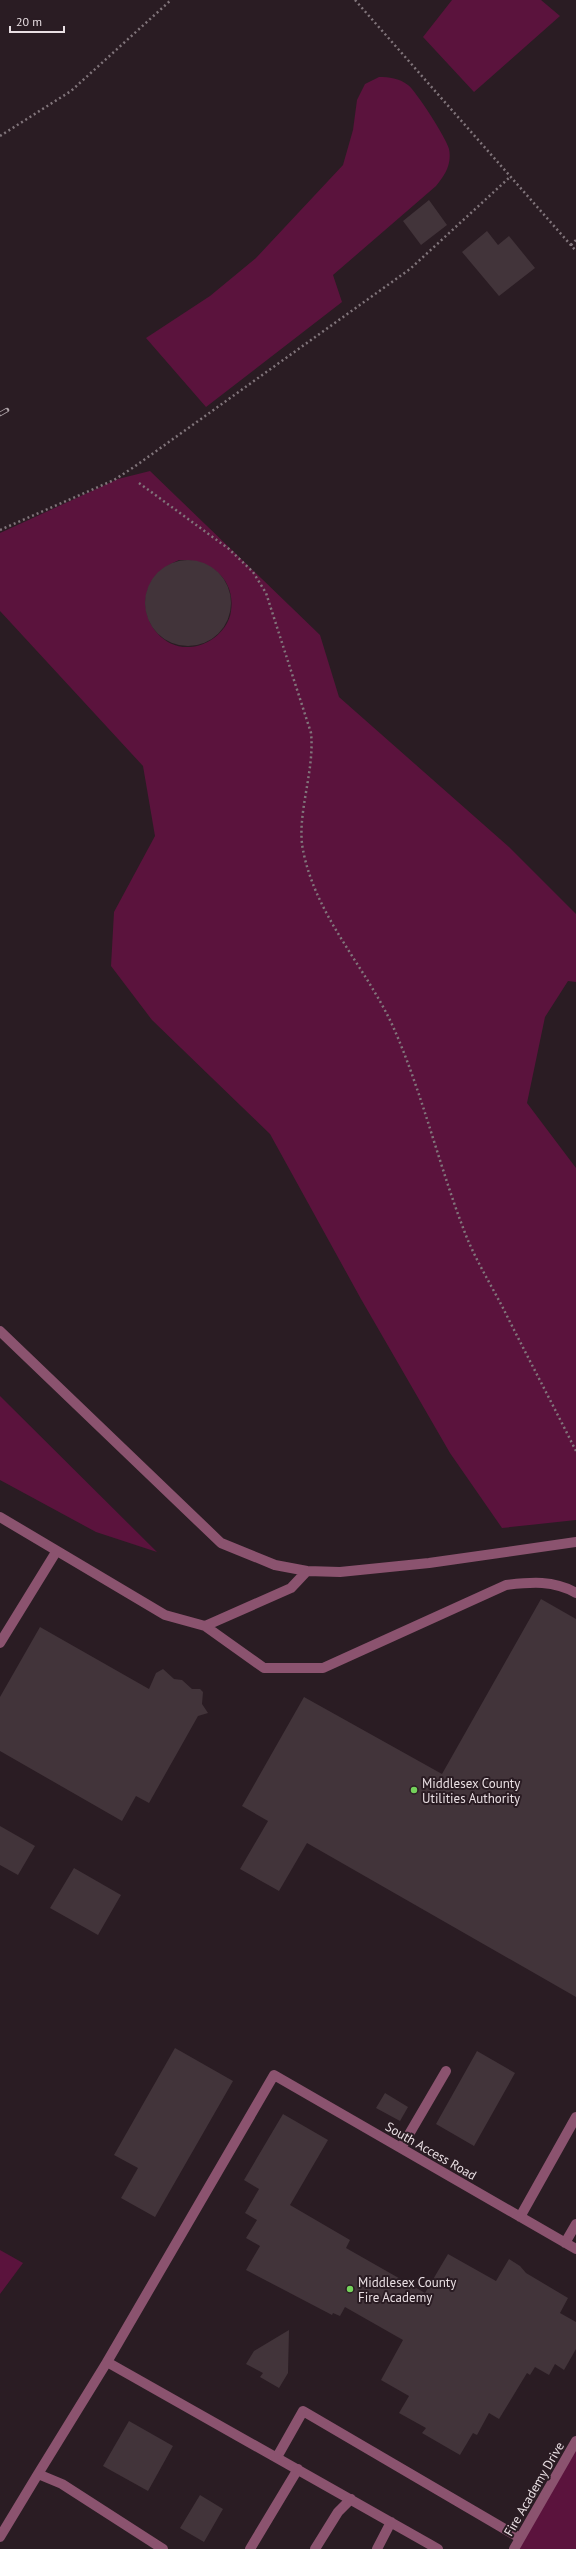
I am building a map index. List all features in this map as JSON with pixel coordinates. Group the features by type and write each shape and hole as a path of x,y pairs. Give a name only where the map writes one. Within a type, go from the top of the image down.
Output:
{"lane":[{"path":"0,1331 221,1543 275,1565 307,1571 340,1572 429,1563 576,1542"},
{"path":"0,1518 165,1615 205,1626 264,1668 323,1668 506,1585 533,1582 563,1585 576,1593"},
{"path":"0,1643 56,1552"},
{"path":"205,1626 292,1588 307,1571"},
{"path":"401,2148 446,2071"},
{"name":"South Access Road","path":"107,2362 274,2075 576,2249"},
{"path":"520,2217 576,2117"},
{"path":"565,2243 576,2224"},
{"path":"0,2537 107,2362 438,2549"},
{"path":"277,2457 303,2411 520,2538"},
{"name":"Fire Academy Drive","path":"514,2549 576,2441"},
{"path":"250,2549 298,2469"},
{"path":"38,2474 62,2484 163,2549"},
{"path":"315,2549 338,2512 351,2499"},
{"path":"377,2549 392,2522"}],"path":[{"path":"0,136 71,91 171,0"},
{"path":"355,0 576,251"},
{"path":"0,530 114,480 134,467 410,268 510,177"},
{"path":"571,245 576,240"},
{"path":"139,483 229,549 252,572 266,593 311,733 313,750 302,829 303,849 312,878 334,928 367,977 395,1029 423,1100 449,1189 468,1240 576,1451"}],"shaded area":[{"path":"452,0 541,0 560,16 474,92 423,37"},
{"path":"379,77 394,78 405,83 412,89 424,105 443,136 449,149 450,160 445,173 436,186 333,275 342,302 206,407 146,338 210,296 256,258 343,165 353,130 357,100 365,84"},
{"path":"150,471 320,635 339,697 509,847 576,914 576,982 568,981 545,1017 527,1103 576,1168 576,1520 502,1528 450,1453 361,1299 270,1134 152,1020 111,966 114,912 155,836 143,766 0,611 0,533 118,479","holes":["179,560 190,561 210,567 218,573 225,580 231,599 230,615 227,623 221,631 211,640 192,647 174,645 160,636 150,622 146,606 148,588 159,573"]},
{"path":"0,1396 157,1552 96,1532 0,1480"},
{"path":"0,2250 23,2263 0,2294"},
{"path":"576,2441 576,2549 514,2549"}],"building":[{"path":"429,200 447,225 421,245 403,221"},
{"path":"487,231 498,245 509,236 535,268 499,296 462,252"},
{"path":"180,560 196,560 205,563 219,572 228,586 231,595 231,611 228,620 219,634 205,643 196,646 180,646 164,639 157,634 152,627 145,611 145,595 152,579 157,572 164,567"},
{"name":"Middlesex County Utilities Authority","path":"541,1599 576,1619 576,1997 307,1843 279,1891 240,1869 268,1821 242,1806 304,1697 442,1774"},
{"path":"40,1627 149,1689 156,1673 163,1669 174,1679 182,1680 192,1689 200,1689 203,1692 202,1704 208,1713 198,1716 149,1803 136,1796 122,1821 0,1751 0,1697"},
{"path":"0,1826 35,1846 18,1875 0,1865"},
{"path":"74,1868 121,1895 98,1935 50,1908"},
{"path":"175,2048 233,2081 155,2217 121,2198 138,2168 114,2155"},
{"path":"477,2051 515,2073 474,2146 436,2124"},
{"path":"385,2093 408,2107 400,2121 376,2108"},
{"name":"Middlesex County Fire Academy","path":"283,2114 328,2140 290,2205 350,2240 346,2248 425,2293 448,2254 496,2281 509,2259 520,2266 526,2273 568,2298 560,2313 576,2322 576,2349 564,2370 555,2364 549,2375 535,2367 530,2375 527,2373 499,2419 489,2413 477,2435 473,2433 460,2455 422,2433 426,2428 399,2413 409,2396 381,2380 403,2340 345,2307 340,2316 333,2313 332,2315 246,2270 260,2246 246,2238 257,2220 245,2213 259,2189 244,2180"},
{"path":"289,2330 288,2373 279,2388 260,2377 263,2373 246,2364 254,2351"},
{"path":"129,2421 173,2446 148,2491 103,2466"},
{"path":"200,2495 223,2509 204,2542 180,2528"}],"railway":[{"path":"0,414 7,410"}],"place":[{"name":"Middlesex County Utilities Authority","path":"414,1790"},
{"name":"Middlesex County Fire Academy","path":"350,2289"}]}
